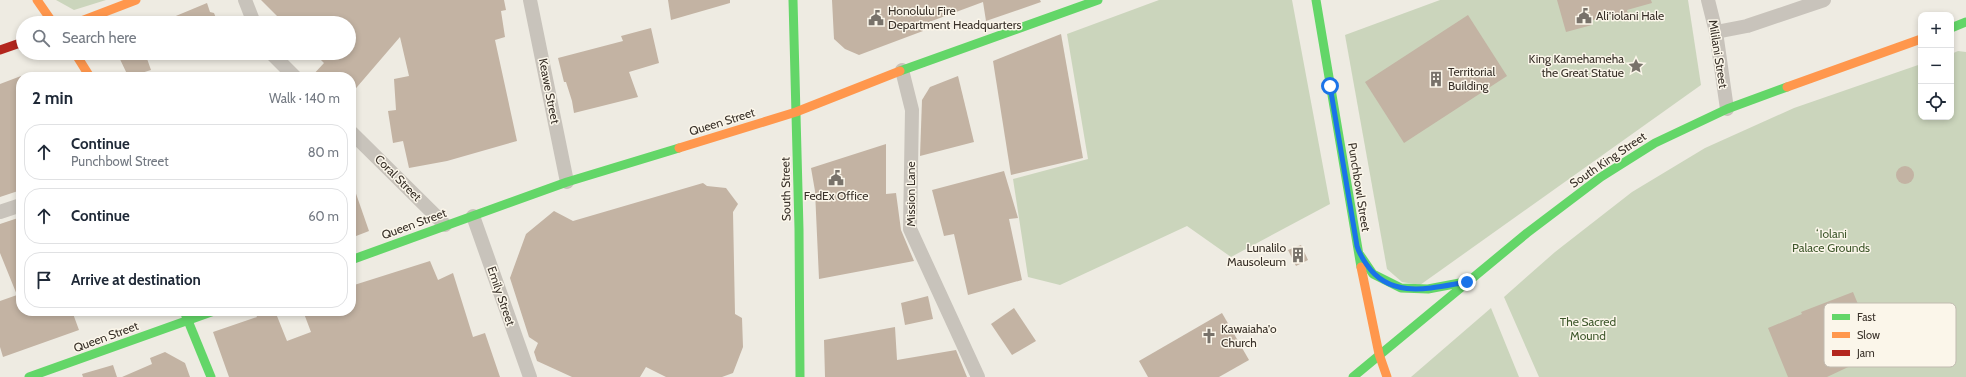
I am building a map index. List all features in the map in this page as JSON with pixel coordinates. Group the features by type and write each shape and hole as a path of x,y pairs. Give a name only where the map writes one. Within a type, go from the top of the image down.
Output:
{"main road":[{"path":"37,0 49,16"},
{"path":"94,16 136,0"},
{"name":"South Street","path":"794,0 800,377"},
{"name":"Queen Street","path":"356,258 567,182 796,112 902,70 1098,0"},
{"name":"Punchbowl Street","path":"1316,0 1358,252 1379,354 1387,377"},
{"path":"1954,27 1966,22"},
{"name":"South King Street","path":"1352,377 1467,282 1602,177 1655,143 1727,109 1918,40"},
{"path":"0,50 16,44"},
{"path":"79,60 87,72"},
{"path":"1358,252 1373,274 1401,288 1428,289 1467,282"},
{"path":"186,316 211,377"},
{"name":"Queen Street","path":"29,377 200,316"}],"street":[{"path":"245,0 251,16"},
{"name":"Keawe Street","path":"530,0 567,182"},
{"name":"Mililani Street","path":"1708,0 1716,32 1727,109"},
{"path":"1716,32 1747,26 1824,0"},
{"path":"278,60 290,72"},
{"name":"Mission Lane","path":"902,70 912,110 910,229 978,377"},
{"name":"Coral Street","path":"356,137 445,225"},
{"path":"0,212 16,207"},
{"name":"Emily Street","path":"473,216 530,377"}],"green space":[{"path":"56,0 106,0 74,10"},
{"path":"1159,0 1292,0 1330,204 1231,257 1187,226 1060,285 1028,277 1013,179 1088,159 1067,34"},
{"path":"1440,0 1688,0 1701,85 1420,285 1402,282 1387,269 1345,35"},
{"name":"ʻIolani Palace Grounds","path":"1958,51 1966,52 1966,377 1539,377 1504,297 1555,252 1632,192 1705,148 1794,108 1918,65 1918,120 1954,120 1954,53"},
{"path":"1491,308 1519,377 1411,377"}],"building":[{"path":"261,0 504,0 506,10 501,11 505,37 495,40 517,141 447,161 409,168 403,141 393,143 388,111 396,110 394,79 409,76 400,37 356,88 356,72 316,72 324,63 321,60 356,60 356,16 277,16"},
{"path":"668,0 730,0 730,3 671,20"},
{"name":"Honolulu Fire Department Headquarters","path":"832,0 1040,0 1041,2 986,21 983,2 921,25 923,31 859,55 845,49 834,39"},
{"name":"Ali'iolani Hale","path":"1557,0 1651,0 1652,3 1627,10 1628,14 1613,18 1613,15 1590,21 1592,25 1566,32"},
{"path":"207,3 210,12 214,13 215,16 176,16"},
{"name":"Territorial Building","path":"1468,15 1507,76 1404,143 1365,82"},
{"path":"651,28 659,63 629,72 638,97 574,113 572,101 566,82 564,82 558,58 623,41 621,36"},
{"path":"1061,34 1083,158 1011,175 993,61"},
{"path":"120,60 147,60 151,70 145,72 126,72"},
{"path":"958,76 974,142 920,156 922,100 930,87"},
{"path":"16,78 16,192 0,197 0,84"},
{"path":"886,144 886,194 896,193 901,230 914,261 819,279 815,191 811,168"},
{"path":"1905,166 1911,169 1914,175 1911,181 1905,184 1899,181 1896,175 1899,169"},
{"path":"1004,171 1018,218 1009,219 1022,280 968,295 954,234 944,236 932,190"},
{"path":"703,183 707,186 726,188 738,204 733,212 735,314 742,318 743,347 733,373 722,377 666,377 646,367 640,377 572,377 537,361 534,352 538,343 529,337 510,278 526,234 554,211 573,221"},
{"path":"356,194 369,231 356,236"},
{"path":"16,219 16,293 0,253 0,224"},
{"name":"Lunalilo Mausoleum","path":"1301,245 1308,260 1296,266 1288,250"},
{"path":"430,261 438,280 453,273 473,337 485,333 500,377 229,377 213,332 256,316 277,316 287,341 311,332 305,316 356,316 356,284"},
{"path":"1853,292 1858,303 1824,303"},
{"path":"16,295 16,316 74,316 79,330 3,357 0,347 0,301"},
{"path":"928,296 933,319 905,325 901,303"},
{"path":"1824,303 1824,367 1848,367 1827,377 1788,377 1768,328 1802,314 1801,312"},
{"path":"1014,308 1036,341 1012,355 991,324"},
{"name":"Kawaiaha'o Church","path":"1222,313 1249,360 1219,377 1148,377 1139,361"},
{"path":"895,327 897,360 956,350 967,377 825,377 824,340"},
{"path":"165,352 185,363 190,377 122,377 152,364 150,358"},
{"path":"113,365 117,377 83,377 82,374"}],"traffic: fast":[{"path":"793,0 799,229 800,377"},
{"path":"900,71 1098,0"},
{"path":"1316,0 1361,267"},
{"path":"1954,27 1966,22"},
{"path":"1353,377 1527,233 1601,177 1655,143 1727,109 1787,87"},
{"path":"356,258 567,182 679,148"},
{"path":"1360,255 1373,274 1401,288 1428,289 1465,282"},
{"path":"186,316 211,377"},
{"path":"29,377 200,316"}],"traffic: slow":[{"path":"37,0 48,16"},
{"path":"94,16 136,0"},
{"path":"1787,87 1918,40"},
{"path":"79,60 87,72"},
{"path":"679,148 796,112 900,71"},
{"path":"1361,267 1379,354 1387,377"}],"traffic: jam":[{"path":"0,50 16,44"}],"place":[{"name":"Ali'iolani Hale","path":"1584,16"},
{"name":"Honolulu Fire Department Headquarters","path":"876,18"},
{"name":"King Kamehameha the Great Statue","path":"1636,66"},
{"name":"Territorial Building","path":"1436,79"},
{"name":"FedEx Office","path":"836,178"},
{"name":"Lunalilo Mausoleum","path":"1298,255"},
{"name":"Kawaiaha'o Church","path":"1209,336"}],"route":[{"path":"1330,86 1358,252 1373,274 1394,286 1408,289 1420,290 1467,282"}],"park label":[{"name":"The Sacred Mound","path":"1588,329"}]}
